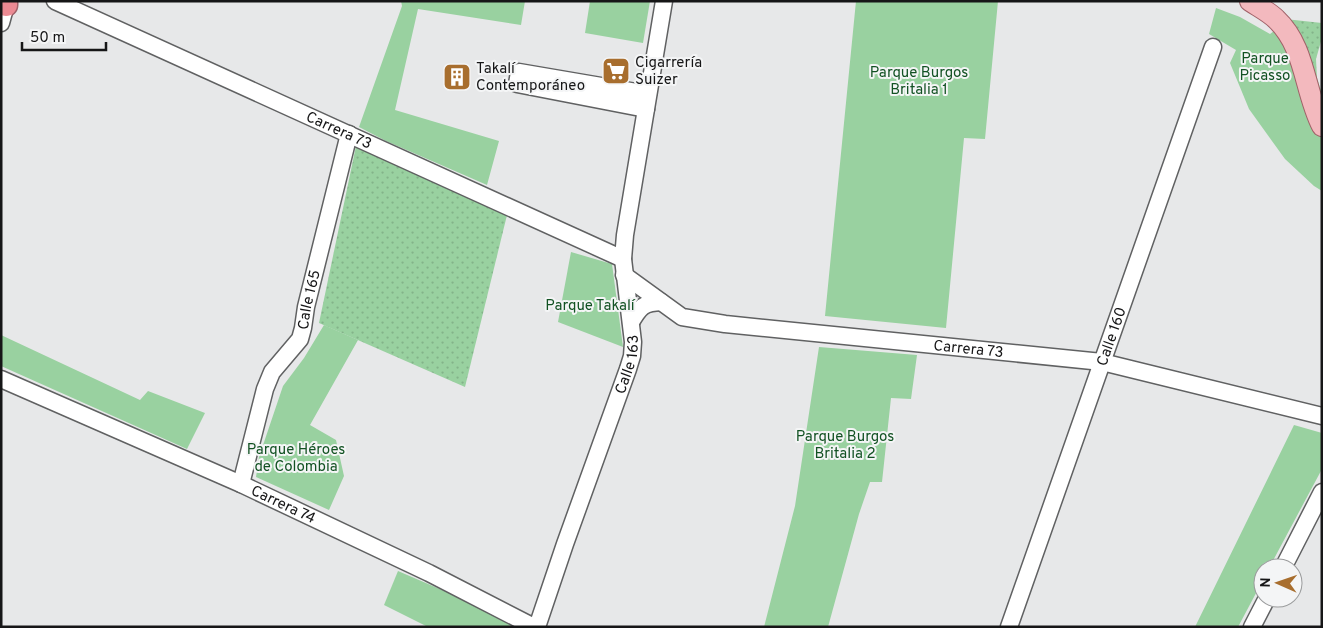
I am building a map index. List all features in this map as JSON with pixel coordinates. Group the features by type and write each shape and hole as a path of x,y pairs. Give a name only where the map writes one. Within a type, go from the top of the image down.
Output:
{"main road":[{"path":"1250,1 1276,19 1290,35 1297,50 1311,99 1322,126"}],"street":[{"name":"Carrera 73","path":"56,1 165,58 349,134 624,267 661,302 682,316 725,324 1102,362 1322,416"},
{"name":"Calle 163","path":"536,627 632,356 633,342 624,267 626,235 664,1"},
{"name":"Calle 160","path":"1009,627 1213,47"},
{"path":"612,95 517,84 519,72 647,102"},
{"name":"Calle 165","path":"242,484 265,389 272,372 295,345 304,328 306,307 349,134"},
{"path":"631,322 639,308 651,303 661,302"},
{"name":"Carrera 74","path":"1,378 242,484 429,573 536,627"},
{"path":"1287,558 1322,492"},
{"path":"1252,627 1262,608"}],"green space":[{"path":"401,1 525,1 521,25 418,9 395,110 499,141 487,185 386,141 359,127 402,6"},
{"path":"590,1 650,1 643,43 585,33"},
{"name":"Parque Burgos Britalia 1","path":"856,1 998,1 985,139 964,138 946,328 825,316"},
{"name":"Parque Picasso","path":"1216,8 1240,17 1270,34 1278,28 1285,39 1316,126 1322,136 1322,191 1285,159 1249,109 1230,63 1236,50 1209,34"},
{"path":"1285,19 1322,23 1322,38 1316,59 1317,78 1322,94 1322,107"},
{"path":"356,146 507,215 465,387 319,323"},
{"name":"Parque Takalí","path":"571,252 612,264 623,347 558,322"},
{"name":"Parque Héroes de Colombia","path":"324,325 358,340 310,425 336,440 344,476 329,510 256,477 259,457 283,386 304,358"},
{"path":"1,335 140,400 148,391 205,413 187,449 1,366"},
{"name":"Parque Burgos Britalia 2","path":"819,347 917,355 911,399 891,398 882,482 870,482 859,514 828,627 764,627 795,506"},
{"path":"1294,425 1322,433 1322,469 1274,558 1253,558 1253,599 1238,627 1195,627"},
{"path":"398,571 512,620 520,627 428,627 384,605"}],"place":[{"name":"Cigarrería Suizer","path":"616,71"},
{"name":"Takalí Contemporáneo","path":"457,77"}]}
